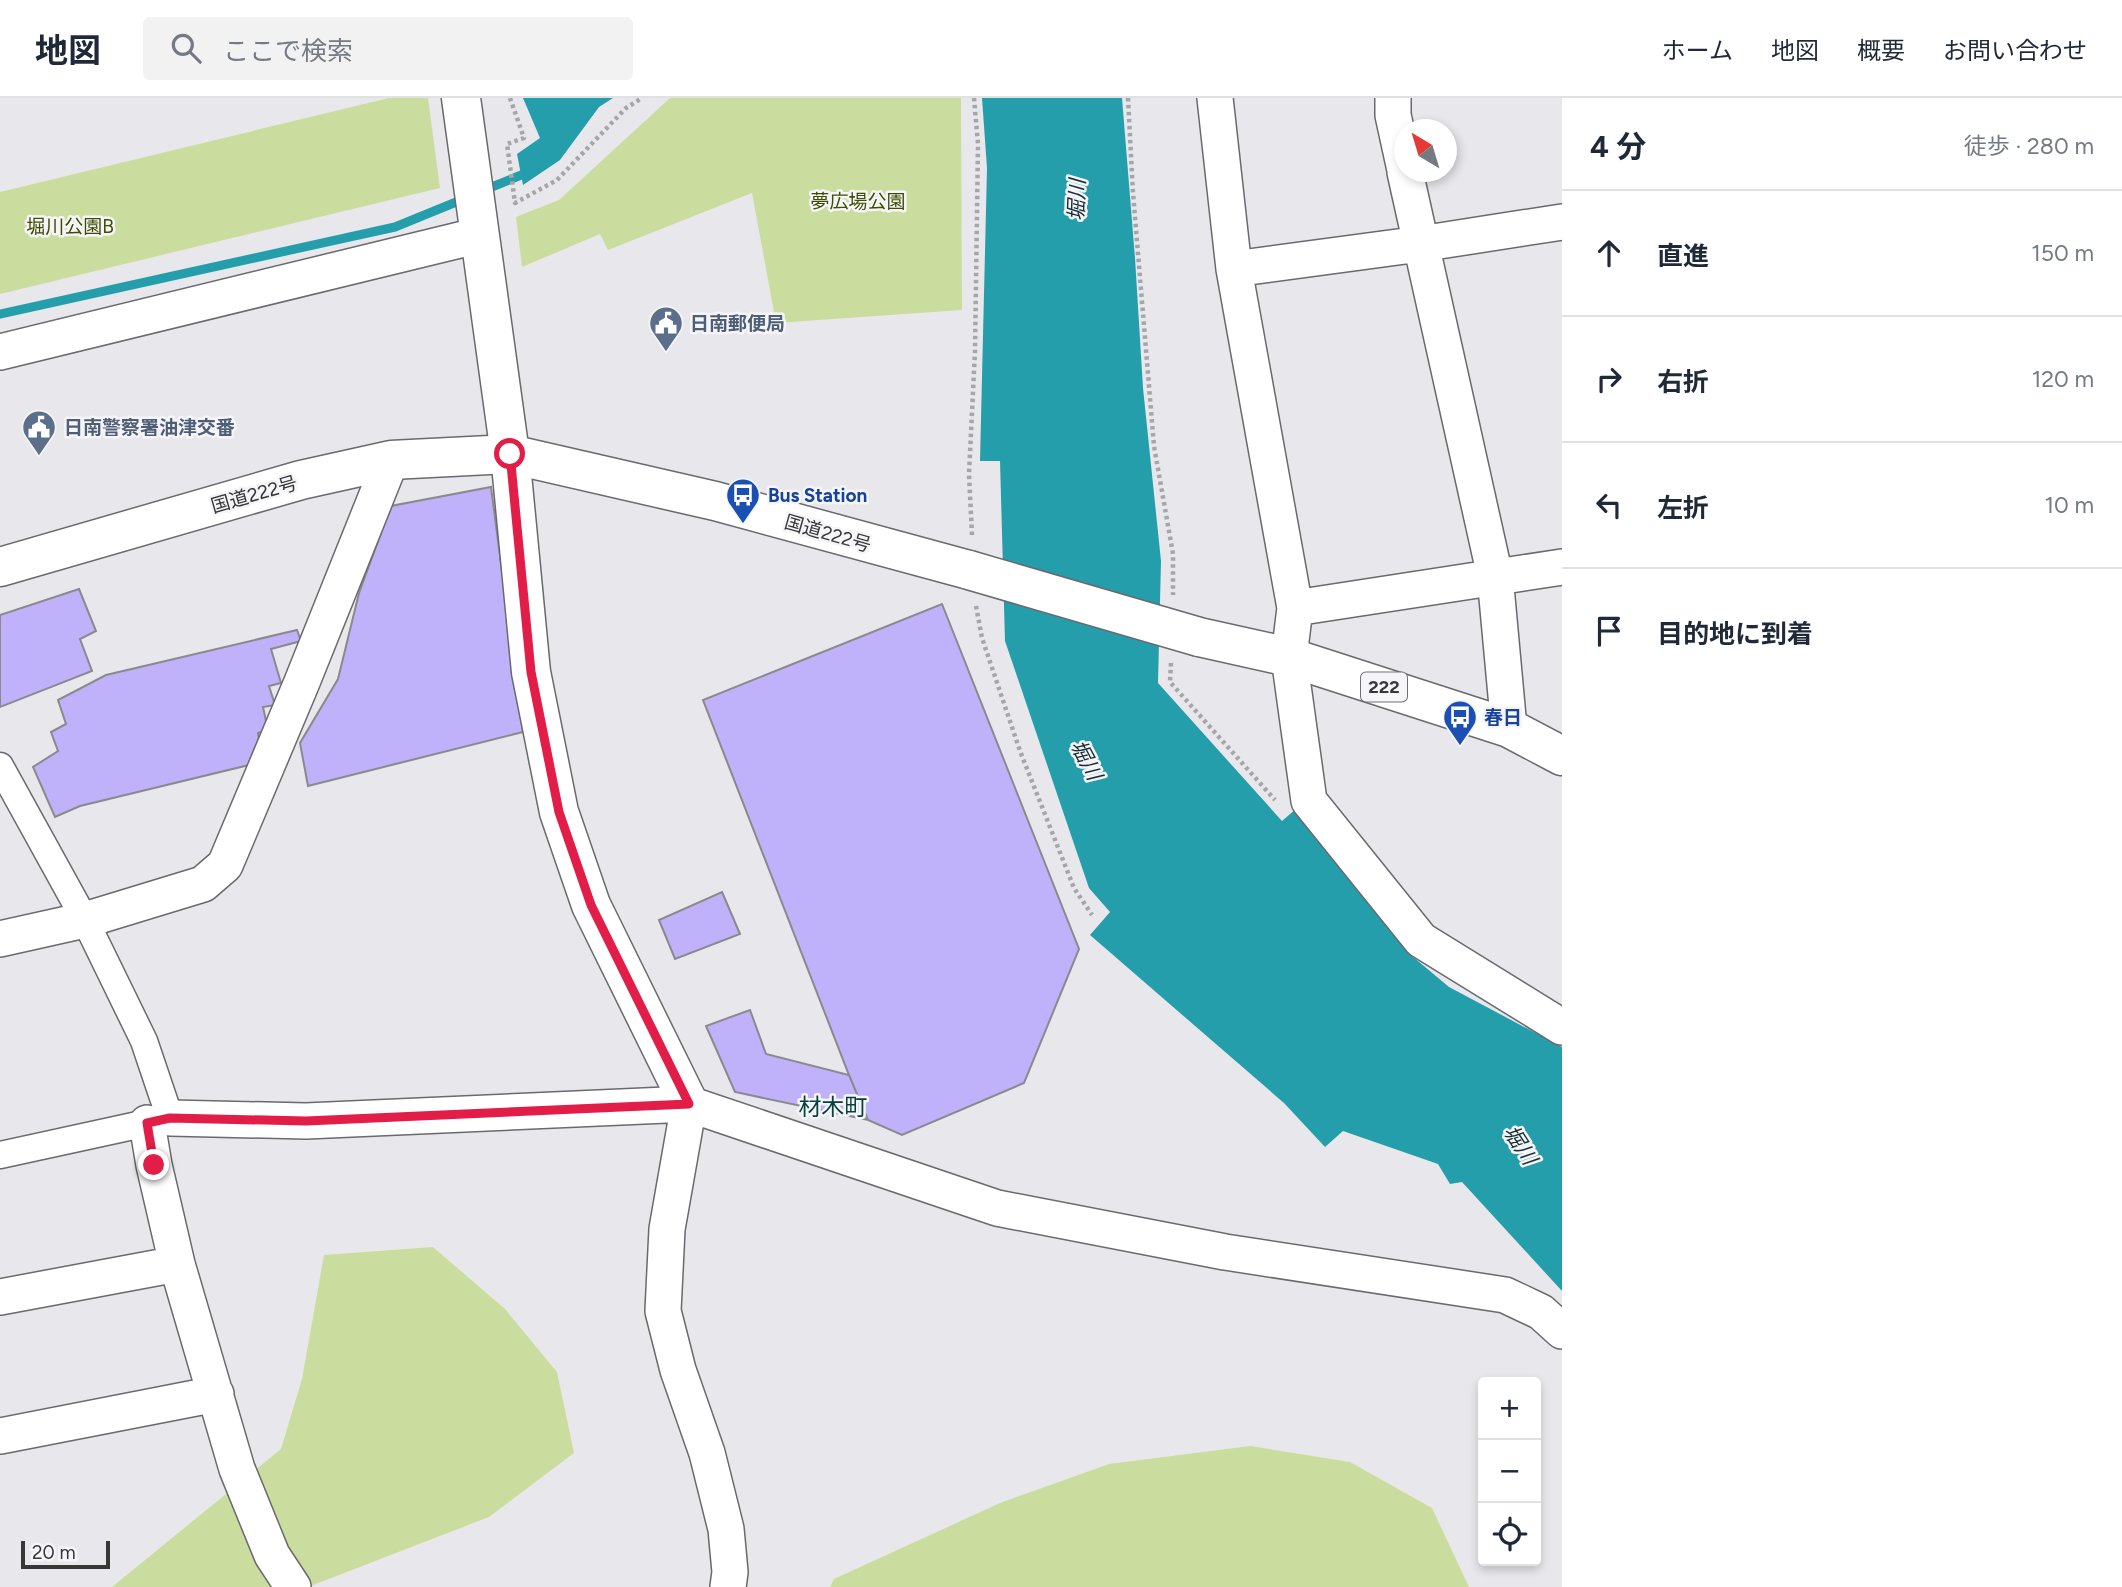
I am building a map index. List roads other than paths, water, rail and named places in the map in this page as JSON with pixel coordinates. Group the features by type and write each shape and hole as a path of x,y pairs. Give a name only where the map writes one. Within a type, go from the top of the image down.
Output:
{"main road":[{"path":"461,98 510,454 531,672 559,812 591,905 689,1104"},
{"name":"国道222号","path":"0,567 301,480 391,460 510,454 715,501 969,570 1186,633 1289,657 1509,728 1562,756"}],"street":[{"path":"1214,98 1234,269 1295,608 1289,657 1309,801 1421,940 1562,1027"},
{"path":"1393,98 1394,119"},
{"path":"1407,182 1495,576 1509,728"},
{"path":"1234,269 1562,222"},
{"path":"0,352 479,226"},
{"path":"0,939 85,920 203,884 225,865 391,460"},
{"path":"1295,608 1562,567"},
{"path":"0,766 85,920 144,1041 159,1120 154,1165 177,1265 237,1469 272,1555 293,1587"},
{"path":"689,1104 667,1229 663,1311 678,1370 707,1452 726,1529 730,1572 728,1587"},
{"path":"0,1156 159,1120 306,1121 689,1104 997,1208 1225,1252 1505,1295 1541,1312 1562,1331"},
{"path":"0,1297 177,1265"},
{"path":"0,1436 216,1394"}],"water":[{"path":"523,98 613,98 599,107 560,160 523,185 517,154 540,138"},
{"name":"堀川","path":"982,98 1122,98 1143,388 1161,561 1158,683 1282,821 1297,808 1412,956 1449,987 1562,1047 1562,1291 1462,1182 1450,1184 1438,1164 1343,1131 1325,1147 1284,1103 1090,935 1110,912 1089,888 1005,641 1000,461 980,461 987,168"}],"waterway":[{"path":"482,191 531,171"},
{"path":"0,314 395,227 466,198"}],"place":[{"name":"日南郵便局","path":"666,353"},
{"name":"日南警察署油津交番","path":"39,457"},
{"name":"Bus Station","path":"743,525"},
{"name":"春日","path":"1460,747"}],"district":[{"name":"材木町","path":"833,1107"}],"park label":[{"name":"夢広場公園","path":"858,201"},
{"name":"堀川公園B","path":"70,226"}]}
